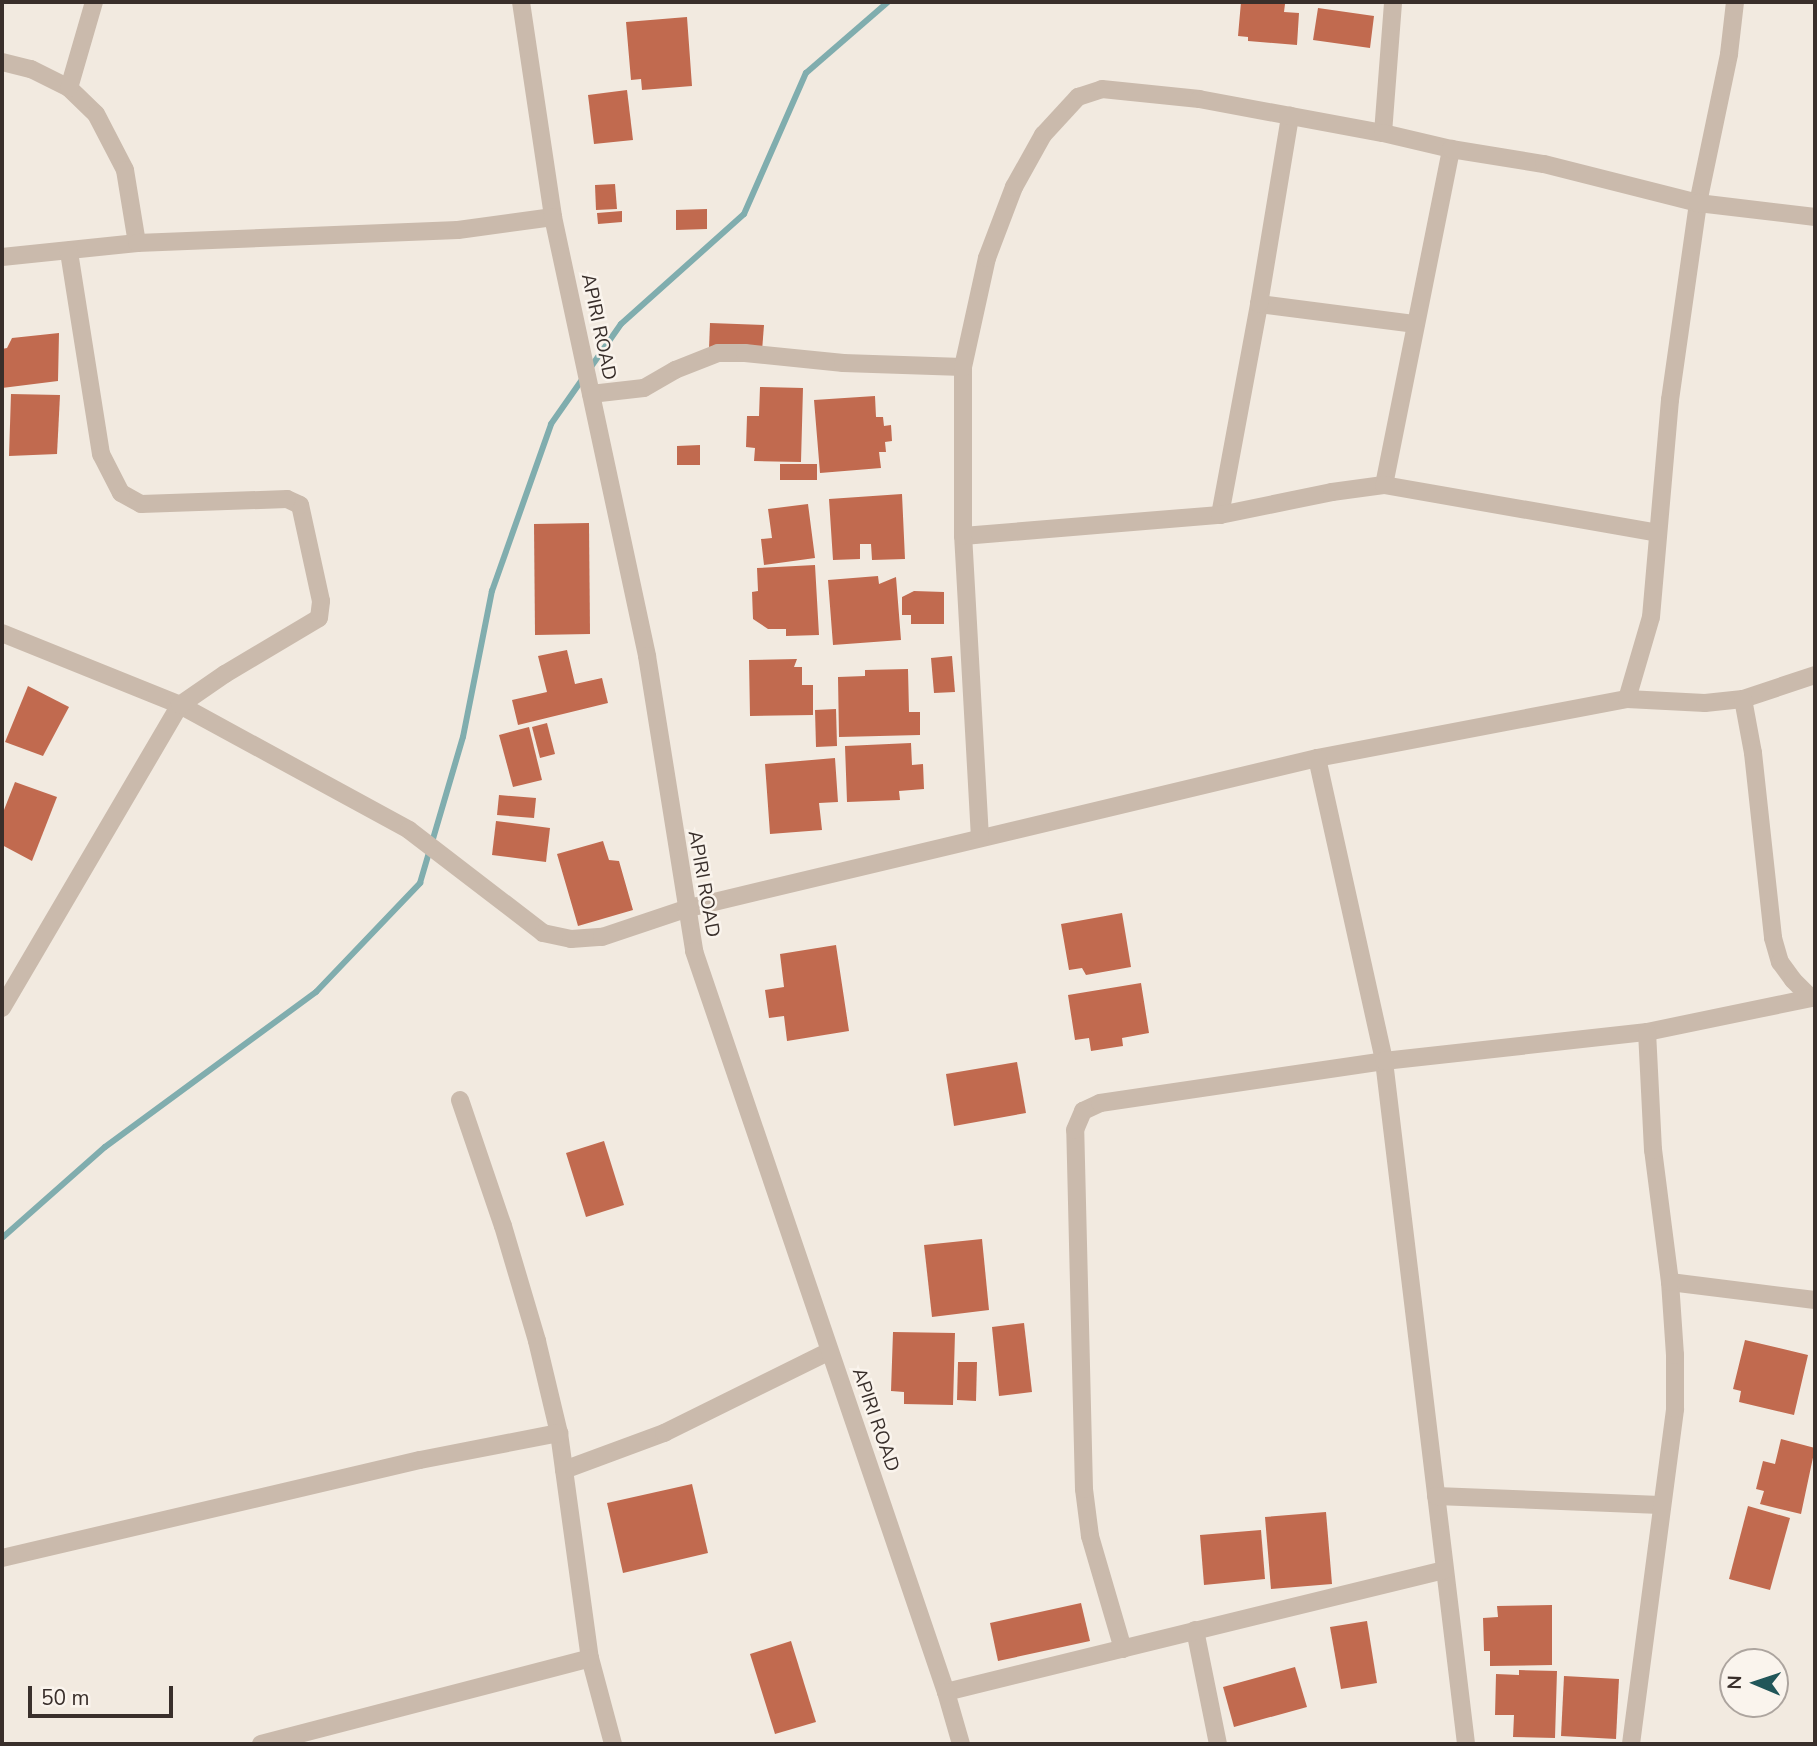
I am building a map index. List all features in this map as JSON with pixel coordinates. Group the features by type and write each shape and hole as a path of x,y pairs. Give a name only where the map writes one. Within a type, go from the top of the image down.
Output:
{"street":[{"path":"69,88 94,2"},
{"name":"APIRI ROAD","path":"521,2 553,216 647,656 685,909 694,951 828,1352 946,1692 961,1744"},
{"path":"1383,133 1393,2"},
{"path":"1627,699 1651,617 1670,400 1698,203 1729,54 1735,2"},
{"path":"2,62 31,69 69,88 96,114 125,170 136,243"},
{"path":"980,838 963,536 963,367 987,258 1014,187 1043,135 1078,97 1102,89 1199,99 1383,133 1451,149 1544,164 1698,203 1815,217"},
{"path":"1220,515 1290,116"},
{"path":"1384,485 1451,149"},
{"path":"2,257 136,243 458,230 553,216"},
{"path":"2,1008 180,705 225,674 318,618 321,601 300,505 287,499 141,504 121,493 101,454 69,251"},
{"path":"1259,304 1416,324"},
{"path":"591,394 645,388 675,370 718,354 745,353 843,363 963,367"},
{"path":"963,536 1220,515 1332,492 1384,485 1658,533"},
{"path":"2,633 180,705 410,830 543,933 571,939 602,937 685,909 1317,758 1627,699 1705,703 1743,699 1815,675"},
{"path":"1743,699 1755,767 1773,938 1780,962 1813,998"},
{"path":"1317,758 1384,1061 1466,1744"},
{"path":"1123,1650 1090,1536 1084,1489 1074,1130 1083,1111 1100,1103 1384,1061 1647,1032 1813,998"},
{"path":"1631,1744 1660,1505 1675,1409 1675,1355 1670,1282 1653,1150 1647,1032"},
{"path":"460,1101 530,1315 559,1433 590,1658 613,1744"},
{"path":"1670,1282 1815,1300"},
{"path":"565,1470 664,1433 828,1352"},
{"path":"2,1558 420,1460 559,1433"},
{"path":"1436,1496 1660,1505"},
{"path":"946,1692 1444,1570"},
{"path":"1195,1630 1219,1744"},
{"path":"261,1744 590,1658"}],"building":[{"path":"1241,2 1285,4 1284,12 1299,13 1297,45 1248,41 1248,37 1238,36"},
{"path":"1318,8 1374,16 1370,48 1313,40"},
{"path":"687,17 692,86 642,90 641,79 631,80 626,22"},
{"path":"627,90 633,140 594,144 588,95"},
{"path":"615,184 617,209 596,210 595,185"},
{"path":"707,209 707,229 676,230 676,210"},
{"path":"622,211 622,222 598,224 597,213"},
{"path":"710,323 764,325 762,351 709,349"},
{"path":"59,333 58,381 2,388 2,349 7,348 12,338"},
{"path":"760,387 803,388 801,462 754,461 755,448 746,447 747,416 759,416"},
{"path":"11,394 60,395 57,454 9,456"},
{"path":"875,396 876,417 883,417 884,426 891,425 892,441 885,442 886,452 879,452 881,468 820,473 814,400"},
{"path":"700,445 700,465 677,465 677,446"},
{"path":"780,464 817,464 817,480 780,480"},
{"path":"902,494 905,559 872,560 871,544 860,544 860,559 833,560 829,499"},
{"path":"808,504 815,558 764,565 761,539 772,538 768,509"},
{"path":"589,523 590,634 535,635 534,524"},
{"path":"815,565 819,635 786,636 786,629 768,629 753,619 752,592 758,591 757,568"},
{"path":"878,576 879,584 896,577 901,640 833,645 828,580"},
{"path":"914,591 944,592 944,624 911,624 911,615 902,615 902,597"},
{"path":"567,650 575,684 602,678 608,703 518,725 512,700 547,692 538,656"},
{"path":"952,656 955,692 934,693 931,658"},
{"path":"797,659 794,667 802,667 802,685 813,685 813,715 750,716 749,660"},
{"path":"908,669 909,712 920,712 920,735 839,737 838,677 865,676 865,670"},
{"path":"28,686 69,707 43,756 5,742"},
{"path":"836,709 837,746 816,747 815,710"},
{"path":"547,723 555,754 540,758 532,727"},
{"path":"529,727 542,780 513,787 499,735"},
{"path":"911,743 912,765 923,764 924,789 899,791 900,800 847,802 845,746"},
{"path":"835,758 838,802 819,803 822,830 770,834 765,764"},
{"path":"15,782 57,797 32,861 2,845 2,815"},
{"path":"499,795 536,798 534,818 497,815"},
{"path":"496,821 550,828 546,862 492,855"},
{"path":"603,841 609,860 619,861 633,910 578,926 557,854"},
{"path":"1122,913 1131,967 1086,975 1082,968 1069,970 1061,924"},
{"path":"836,945 849,1031 787,1041 784,1016 769,1018 765,990 784,987 780,954"},
{"path":"1141,983 1149,1033 1122,1038 1123,1046 1091,1051 1089,1038 1075,1040 1068,995"},
{"path":"1017,1062 1026,1113 954,1126 946,1074"},
{"path":"604,1141 624,1205 586,1217 566,1153"},
{"path":"982,1239 989,1310 932,1317 924,1245"},
{"path":"1024,1323 1032,1392 999,1396 992,1327"},
{"path":"893,1332 955,1333 953,1405 904,1404 904,1392 891,1391"},
{"path":"1745,1340 1808,1355 1794,1415 1739,1402 1741,1391 1733,1389"},
{"path":"958,1362 977,1362 976,1401 957,1400"},
{"path":"1781,1439 1815,1448 1801,1514 1760,1504 1764,1491 1756,1489 1763,1461 1775,1464"},
{"path":"692,1484 708,1553 623,1573 607,1503"},
{"path":"1748,1506 1790,1518 1770,1590 1729,1579"},
{"path":"1326,1512 1332,1584 1271,1589 1265,1517"},
{"path":"1261,1530 1265,1579 1204,1585 1200,1535"},
{"path":"1081,1603 1090,1641 998,1661 990,1623"},
{"path":"1552,1605 1552,1665 1490,1666 1490,1651 1484,1651 1483,1618 1498,1617 1497,1606"},
{"path":"1367,1621 1377,1683 1341,1689 1330,1627"},
{"path":"791,1641 816,1722 775,1734 750,1654"},
{"path":"1295,1667 1307,1707 1234,1727 1223,1687"},
{"path":"1519,1670 1557,1671 1555,1738 1513,1737 1514,1715 1495,1715 1496,1674 1519,1675"},
{"path":"1564,1676 1619,1679 1616,1739 1561,1736"}],"waterway":[{"path":"2,1238 105,1147 316,992 420,883 463,737 492,591 551,424 621,324 744,214 806,73 888,2"}]}
